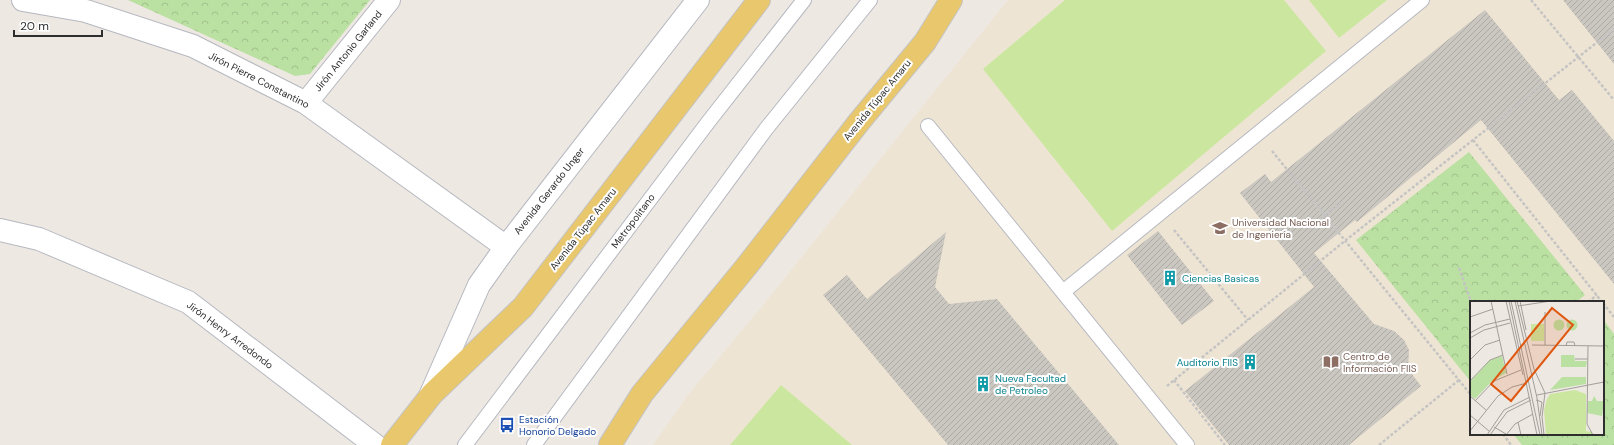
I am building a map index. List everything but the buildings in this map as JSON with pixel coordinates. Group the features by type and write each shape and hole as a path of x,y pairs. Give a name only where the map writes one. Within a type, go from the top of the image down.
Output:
{"main road":[{"name":"Avenida Túpac Amaru","path":"392,445 429,399 523,307 759,0"},
{"name":"Avenida Túpac Amaru","path":"610,445 642,394 746,267 859,122 924,42 951,0"}],"street":[{"name":"Jirón Pierre Constantino","path":"23,0 86,11 193,46 306,103 506,247"},
{"name":"Jirón Antonio Garland","path":"306,103 389,0"},
{"name":"Avenida Gerardo Unger","path":"429,399 479,285 506,247 698,0"},
{"path":"924,42 963,0"},
{"name":"Jirón Henry Arredondo","path":"0,230 39,239 188,302 375,445"}],"lane":[{"name":"Metropolitano","path":"465,445 709,121 804,0"},
{"path":"534,445 766,129 870,0"},
{"path":"1063,292 1422,0"},
{"path":"928,126 1187,445"}],"path":[{"path":"1531,0 1614,100"},
{"path":"1150,399 1346,240 1614,29"},
{"path":"1258,134 1326,215 1470,394"},
{"path":"1474,140 1602,301"},
{"path":"1312,226 1340,203"},
{"path":"1160,213 1248,320"},
{"path":"1459,268 1471,301"},
{"path":"1589,301 1597,295"},
{"path":"1604,304 1614,317"},
{"path":"1174,380 1225,445"},
{"path":"1379,445 1459,380"},
{"path":"1504,435 1511,445"}],"shaded area":[{"name":"Universidad Nacional de Ingeniería","path":"1008,0 1614,0 1614,445 653,445 688,395 764,304"}],"green space":[{"path":"128,0 370,0 310,74 295,76"},
{"path":"1065,0 1284,0 1326,51 1112,231 983,69"},
{"path":"1309,0 1387,0 1339,38"},
{"path":"1469,152 1585,295 1577,301 1470,301 1470,381 1356,240"},
{"path":"1604,320 1614,334 1614,445 1522,445 1514,435 1604,435"},
{"path":"781,385 852,445 730,445"}],"place":[{"name":"Universidad Nacional de Ingeniería","path":"1220,228"},
{"name":"Ciencias Basicas","path":"1170,278"},
{"name":"Auditorio FIIS","path":"1250,362"},
{"name":"Centro de Información FIIS","path":"1331,362"},
{"name":"Nueva Facultad de Petroleo","path":"983,384"},
{"name":"Estación Honorio Delgado","path":"507,425"}]}
